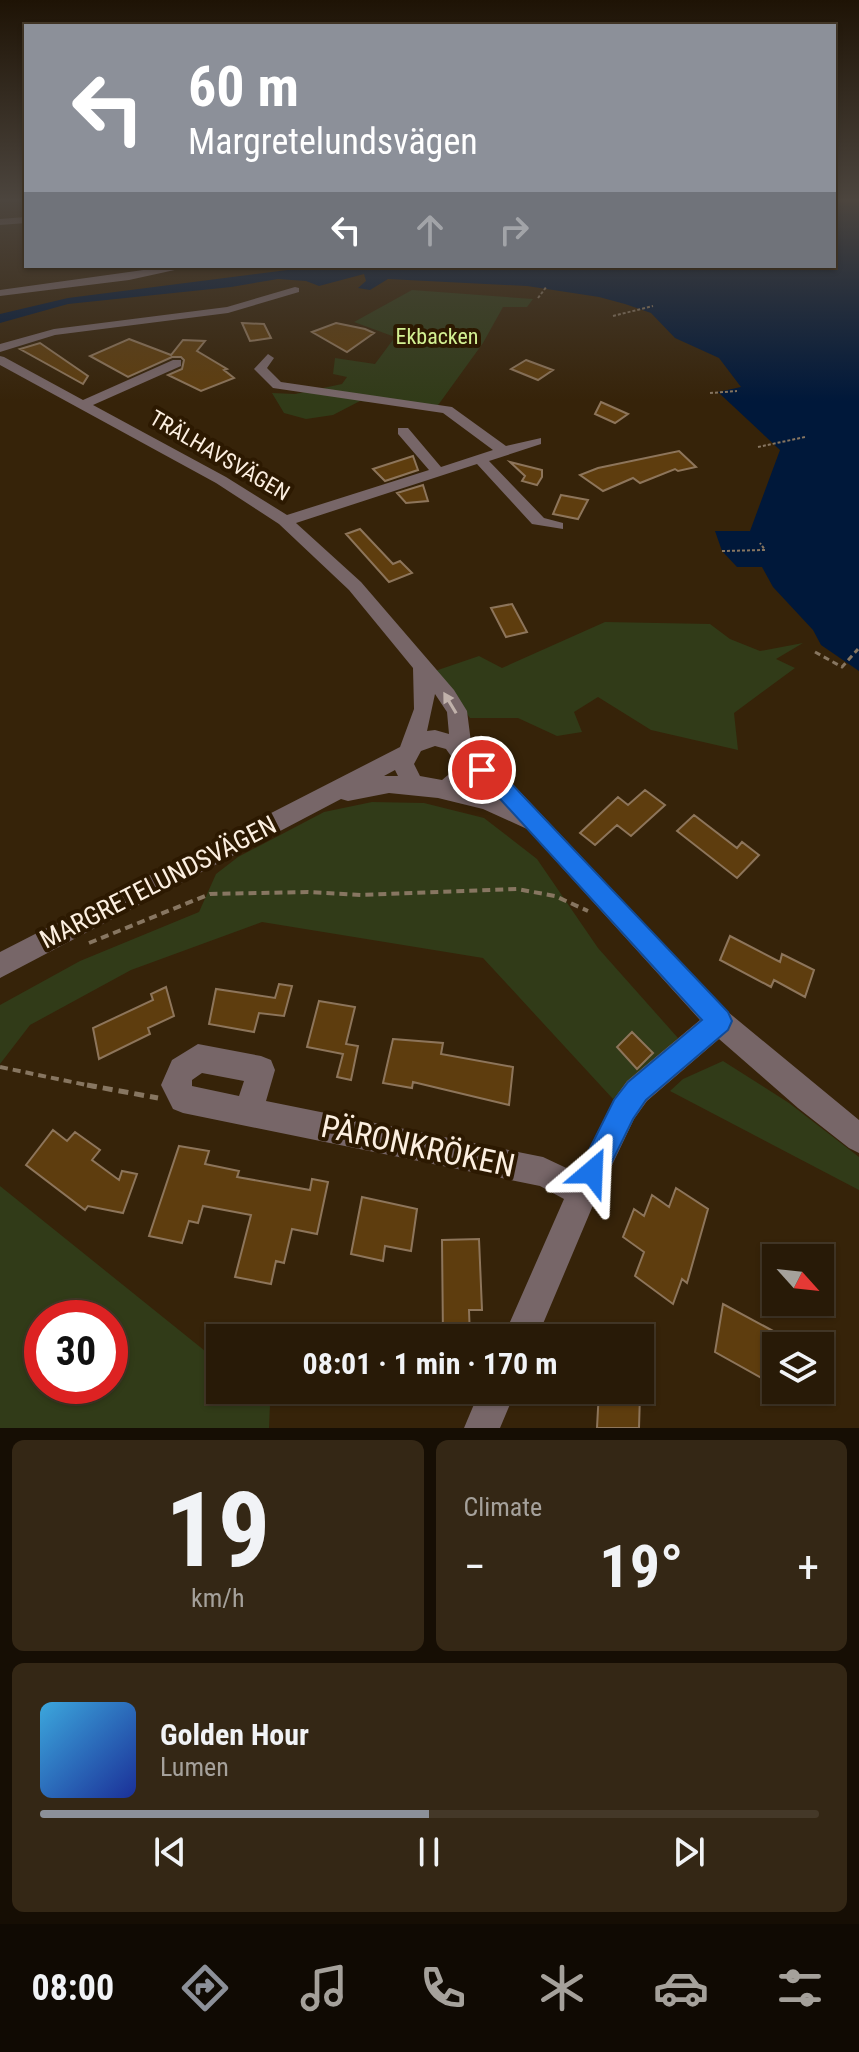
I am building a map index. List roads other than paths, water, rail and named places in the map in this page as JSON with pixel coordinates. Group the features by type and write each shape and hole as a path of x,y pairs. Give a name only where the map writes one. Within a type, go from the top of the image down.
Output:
{"street":[{"path":"0,293 177,268"},
{"path":"0,348 54,332 228,310 295,290"},
{"path":"268,358 260,369 277,385 447,410 504,451"},
{"name":"TRÄLHAVSVÄGEN","path":"0,360 221,480 285,521 355,586 422,665 457,711 462,752"},
{"name":"TRÄLHAVSVÄGEN","path":"82,405 177,363"},
{"path":"403,431 438,472"},
{"path":"285,521 536,441"},
{"path":"480,459 538,521 557,526"},
{"path":"526,535 538,521"},
{"path":"408,751 435,738 446,740 462,752 466,770 462,779 431,789 405,775 403,764 408,751 426,711 427,690 422,665"},
{"name":"MARGRETELUNDSVÄGEN","path":"0,965 408,751"},
{"name":"MARGRETELUNDSVÄGEN","path":"462,752 499,784 719,1021 859,1138"},
{"name":"MARGRETELUNDSVÄGEN","path":"317,800 389,784 431,789 488,801 543,831"},
{"path":"526,1324 583,1192 624,1109 637,1091 719,1021"},
{"name":"PÄRONKRÖKEN","path":"249,1112 261,1070 198,1058 177,1076 178,1094 183,1099 543,1172 583,1192"},
{"path":"482,1428 492,1404"}],"water":[{"path":"303,268 859,268 859,671 821,645 813,630 773,587 762,567 737,567 722,551 715,531 750,531 780,450 718,392 741,387 719,358 675,338 651,313 599,297 527,286 388,279 370,290 358,288 366,281 364,274 319,286 306,281 278,279 68,304 0,323 0,314 68,298"}],"park label":[{"name":"Ekbacken","path":"437,336"}]}
